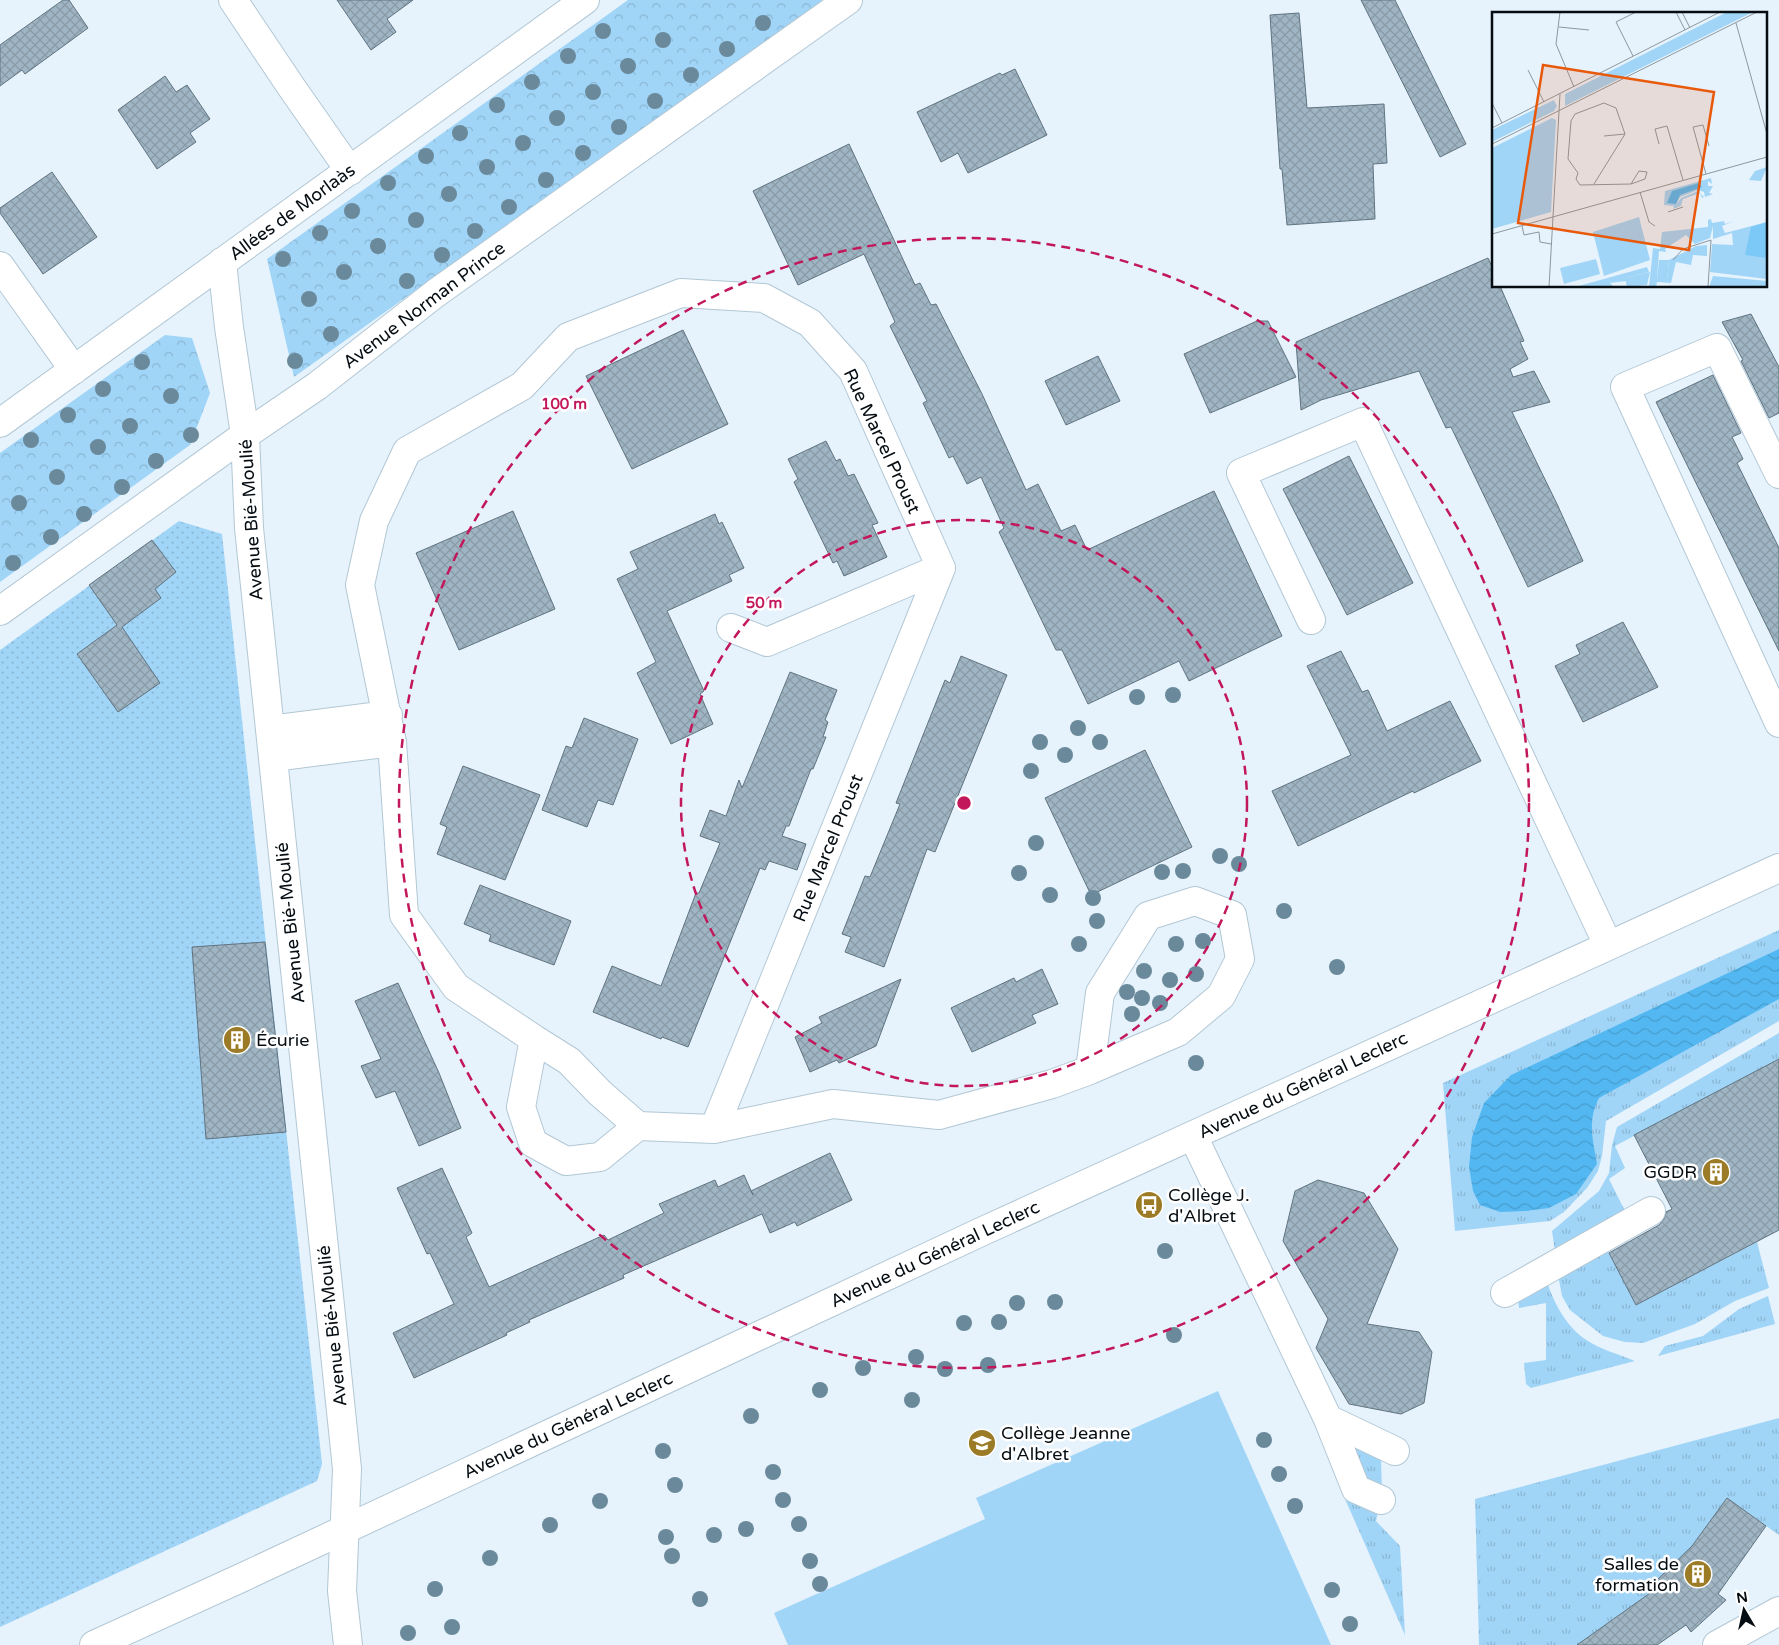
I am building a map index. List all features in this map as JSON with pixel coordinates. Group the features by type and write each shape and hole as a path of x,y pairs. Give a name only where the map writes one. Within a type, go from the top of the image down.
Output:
{"street":[{"path":"233,0 350,171"},
{"name":"Allées de Morlaàs","path":"0,424 585,0"},
{"name":"Avenue Norman Prince","path":"0,611 245,435 317,386 436,292 848,0"},
{"name":"Avenue Bié-Moulié","path":"222,262 229,327 245,435 249,528 347,1469 342,1591 348,1645"},
{"path":"0,266 74,370"},
{"name":"Rue Marcel Proust","path":"638,1126 600,1093 569,1061 456,987 404,915 390,731 360,585 374,521 408,451 522,386 568,337 680,293 764,298 810,323 853,371 941,568 714,1129"},
{"path":"1779,474 1718,348 1625,387 1779,723"},
{"path":"1311,620 1241,473 1363,422 1608,945"},
{"path":"731,628 767,642 941,568"},
{"path":"270,730 390,731"},
{"path":"273,757 390,731"},
{"name":"Avenue du Général Leclerc","path":"94,1645 974,1235 1779,868"},
{"path":"534,1038 521,1107 533,1143 566,1161 600,1157 638,1126 714,1129 833,1104 939,1116 1052,1084 1090,1070 1178,1032 1221,996 1240,959 1232,915 1196,901 1148,916 1100,993 1090,1070"},
{"path":"1193,1136 1328,1419 1356,1489 1382,1500"},
{"path":"1504,1293 1651,1211"},
{"path":"1328,1419 1395,1451"},
{"path":"1717,1645 1779,1611"}],"green space":[{"path":"628,0 823,0 294,377 267,259"},
{"path":"165,335 192,338 210,393 190,445 0,582 0,453"},
{"path":"179,521 222,534 322,1464 317,1481 0,1627 0,650"},
{"path":"1779,930 1779,1021 1606,1121 1602,1156 1598,1171 1587,1188 1564,1212 1550,1221 1455,1231 1443,1083"},
{"path":"1779,1033 1779,1059 1615,1146 1625,1168 1609,1179 1625,1211 1555,1251 1552,1231 1599,1191 1609,1173 1612,1145 1617,1127"},
{"path":"1757,1242 1769,1288 1735,1301 1695,1324 1643,1343 1625,1342 1603,1336 1570,1310 1562,1296 1558,1275 1607,1249 1636,1305"},
{"path":"1547,1282 1553,1298 1566,1321 1578,1334 1596,1346 1635,1361 1531,1388 1526,1384 1524,1363 1546,1360 1546,1303 1519,1308 1518,1298"},
{"path":"1768,1296 1775,1324 1658,1356 1665,1346 1703,1336 1739,1309"},
{"path":"1218,1391 1331,1645 788,1645 774,1613 985,1519 976,1498"},
{"path":"1779,1418 1779,1535 1727,1498 1677,1567 1673,1564 1656,1581 1660,1586 1591,1635 1599,1645 1479,1645 1475,1499"},
{"path":"1344,1435 1381,1459 1382,1492 1364,1477"},
{"path":"1345,1499 1378,1512 1376,1521 1400,1546 1405,1635"}],"water":[{"path":"1779,949 1779,999 1599,1098 1595,1106 1592,1123 1597,1164 1576,1194 1549,1208 1526,1211 1500,1212 1480,1205 1473,1191 1469,1167 1472,1137 1484,1103 1511,1075"}],"building":[{"path":"63,0 69,0 88,28 25,74 22,70 0,86 0,45"},
{"path":"337,0 413,0 387,19 396,32 371,50"},
{"path":"1361,0 1395,0 1466,144 1440,157"},
{"path":"1299,13 1307,108 1384,104 1387,163 1373,164 1375,219 1287,225 1282,169 1280,169 1270,15"},
{"path":"1015,69 1047,135 968,173 958,153 941,162 917,112 1000,73 1002,75"},
{"path":"165,76 176,92 187,85 210,119 190,133 196,142 157,169 118,110"},
{"path":"849,144 915,285 920,283 931,305 936,304 982,394 1026,490 1038,484 1061,531 1075,525 1087,550 1214,491 1282,636 1189,681 1179,661 1088,704 1062,650 1056,650 999,532 1004,528 981,477 967,484 953,456 949,458 923,403 927,401 890,326 895,322 864,254 798,285 753,191"},
{"path":"52,172 97,237 43,274 0,213 0,208"},
{"path":"1488,258 1492,267 1492,288 1501,288 1524,341 1520,342 1528,359 1510,369 1513,377 1534,371 1550,402 1512,412 1583,561 1528,587 1451,427 1446,428 1419,371 1321,400 1301,410 1296,342"},
{"path":"1751,314 1779,367 1779,413 1769,418 1741,361 1743,360 1722,322"},
{"path":"1257,321 1268,321 1296,377 1210,413 1184,354"},
{"path":"683,330 728,424 632,469 586,376"},
{"path":"1098,356 1120,401 1066,425 1045,381"},
{"path":"1713,375 1741,433 1732,437 1743,459 1737,463 1779,548 1779,651 1656,402"},
{"path":"826,441 836,461 840,459 848,476 854,474 878,523 872,525 887,557 844,576 837,561 833,563 794,482 798,479 788,459"},
{"path":"1349,456 1413,583 1347,615 1283,489"},
{"path":"513,511 555,609 459,650 416,553"},
{"path":"715,514 719,524 722,522 744,568 729,575 732,581 667,611 704,691 700,694 713,724 671,744 637,673 656,662 617,579 638,569 630,552"},
{"path":"152,540 176,572 155,589 161,598 122,627 160,683 118,712 77,654 117,625 89,585"},
{"path":"1623,622 1658,687 1583,722 1555,666 1580,654 1576,645"},
{"path":"1341,651 1362,692 1368,690 1387,731 1450,701 1481,761 1298,846 1272,791 1351,755 1307,666"},
{"path":"961,656 1007,675 935,852 927,849 884,967 845,952 851,937 842,934 865,876 870,877 900,804 896,803 945,680 950,683"},
{"path":"790,672 837,690 825,720 828,722 823,737 826,737 813,769 811,769 789,826 786,826 782,836 806,844 797,870 769,861 765,870 760,868 688,1047 662,1037 661,1039 593,1012 612,966 661,986 696,893 699,893 720,843 700,836 710,810 726,816 739,780 742,788"},
{"path":"584,718 638,739 613,805 598,800 587,827 542,810 566,746 572,748"},
{"path":"1145,750 1192,847 1091,895 1045,798"},
{"path":"463,766 540,795 505,880 437,854 447,827 440,824"},
{"path":"480,885 571,921 554,965 489,941 491,935 464,924"},
{"name":"Écurie","path":"265,942 286,1132 206,1139 192,947"},
{"path":"1042,969 1058,1004 1032,1015 1036,1023 972,1052 951,1008 1014,978 1016,982"},
{"path":"901,979 876,1046 839,1063 837,1060 810,1072 795,1037 822,1023 819,1017"},
{"path":"398,983 439,1073 461,1128 419,1146 395,1091 376,1098 361,1066 381,1059 355,1001"},
{"name":"GGDR","path":"1779,1059 1779,1230 1636,1305 1609,1253 1659,1225 1664,1219 1666,1212 1672,1209 1634,1135"},
{"path":"830,1153 852,1200 797,1226 795,1222 770,1233 762,1214 623,1275 624,1278 529,1320 530,1322 506,1333 507,1335 414,1378 393,1333 454,1304 430,1253 427,1254 397,1188 442,1168 472,1233 466,1237 489,1287 604,1235 608,1240 664,1213 659,1204 715,1180 718,1187 744,1175 751,1191"},
{"path":"1318,1180 1364,1193 1398,1249 1367,1324 1419,1332 1432,1352 1424,1403 1401,1414 1349,1404 1316,1348 1328,1319 1283,1241 1295,1191"},
{"name":"Salles de formation","path":"1727,1498 1766,1526 1718,1594 1726,1600 1691,1632 1686,1625 1657,1645 1577,1645 1660,1586 1656,1581 1692,1546"}],"place":[{"name":"Écurie","path":"237,1040"},
{"name":"GGDR","path":"1716,1172"},
{"name":"Collège J. d'Albret","path":"1149,1205"},
{"name":"Collège Jeanne d'Albret","path":"982,1443"},
{"name":"Salles de formation","path":"1698,1574"}]}
